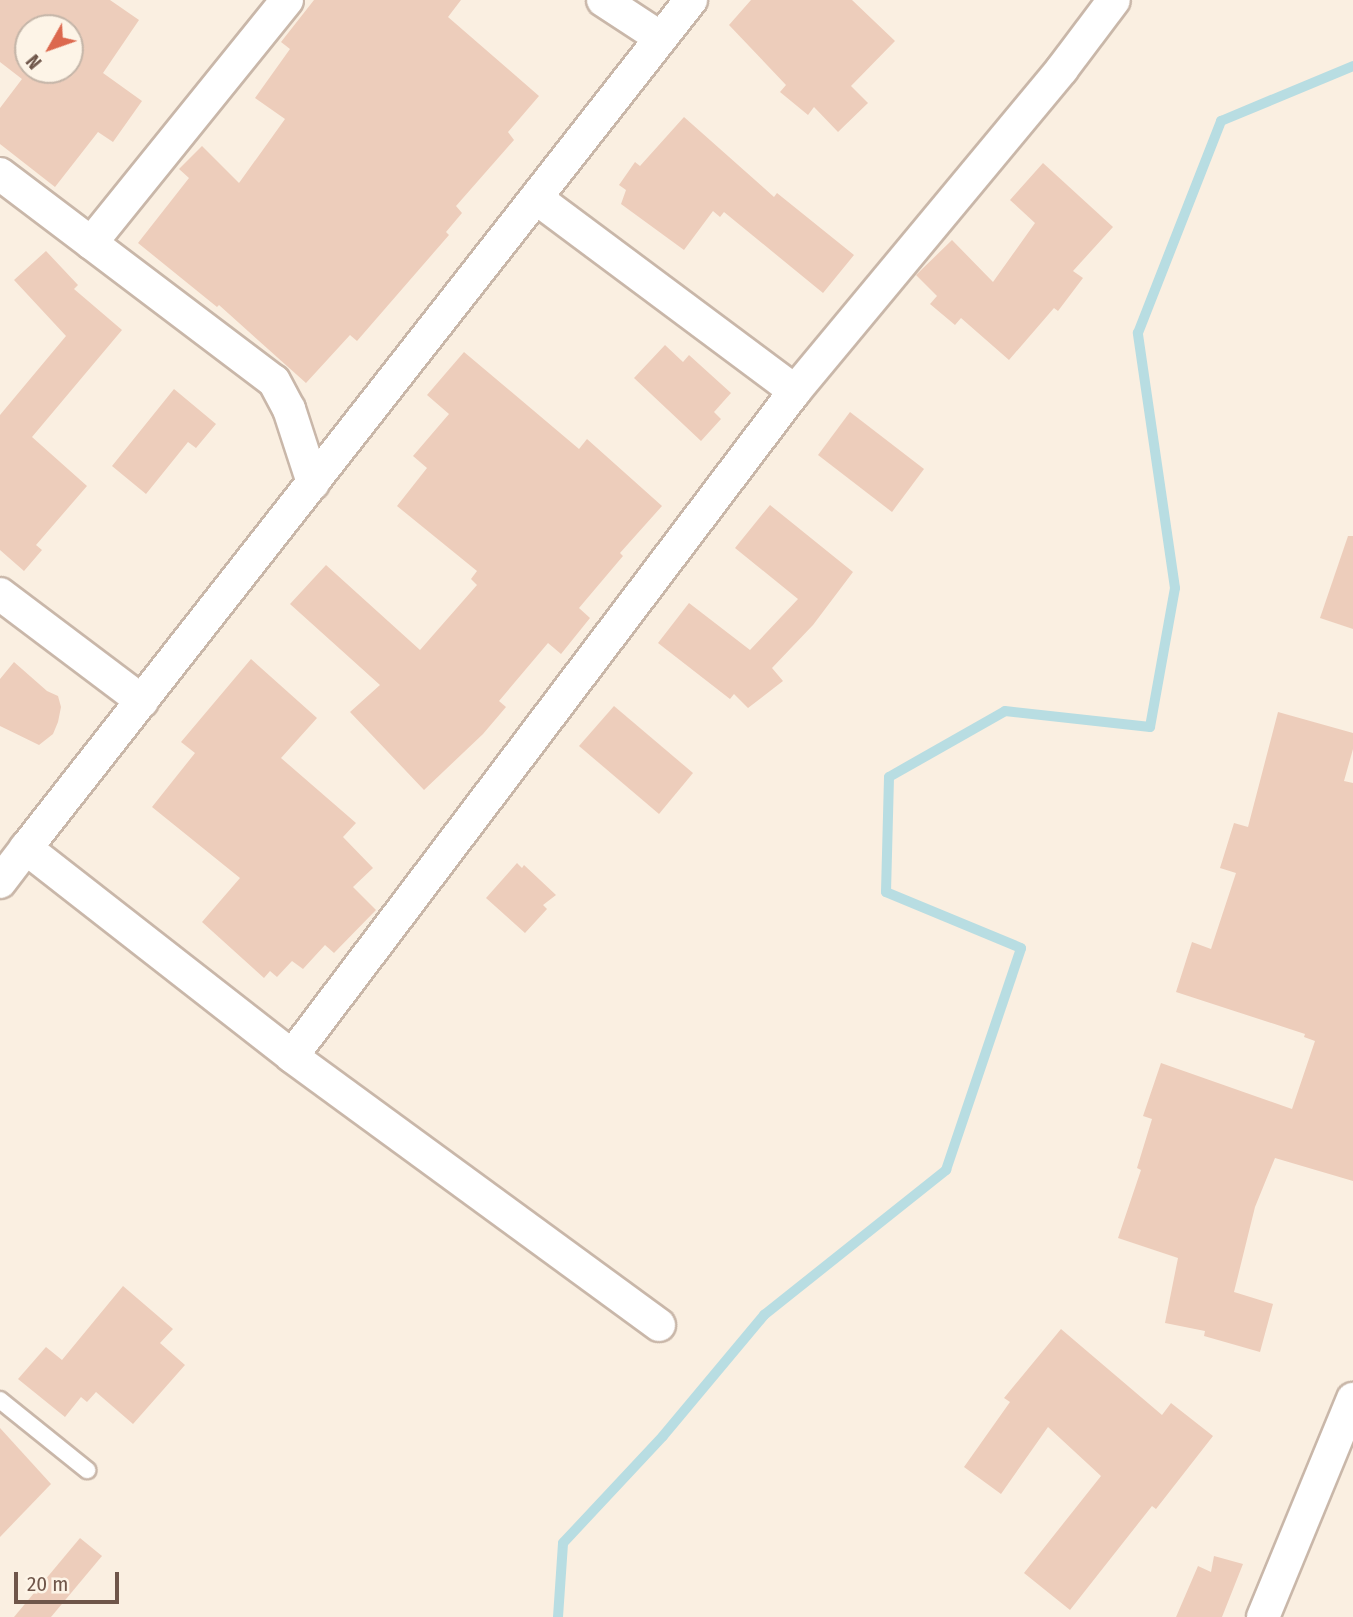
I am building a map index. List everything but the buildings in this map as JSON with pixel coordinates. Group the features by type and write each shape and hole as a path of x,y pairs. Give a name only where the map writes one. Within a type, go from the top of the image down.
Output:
{"street":[{"path":"91,243 287,0"},
{"path":"603,0 661,38"},
{"path":"0,882 691,0"},
{"path":"292,1056 794,391 1062,69 1114,0"},
{"path":"0,174 274,382 289,409 313,483"},
{"path":"536,198 794,391"},
{"path":"0,594 142,701"},
{"path":"26,848 292,1056 659,1325"},
{"path":"1263,1617 1353,1399"}],"lane":[{"path":"0,1400 87,1469"}],"waterway":[{"path":"558,1617 563,1543 663,1436 764,1315 946,1170 1021,948 886,892 889,777 1005,711 1150,727 1175,588 1138,333 1221,121 1353,66"}]}
